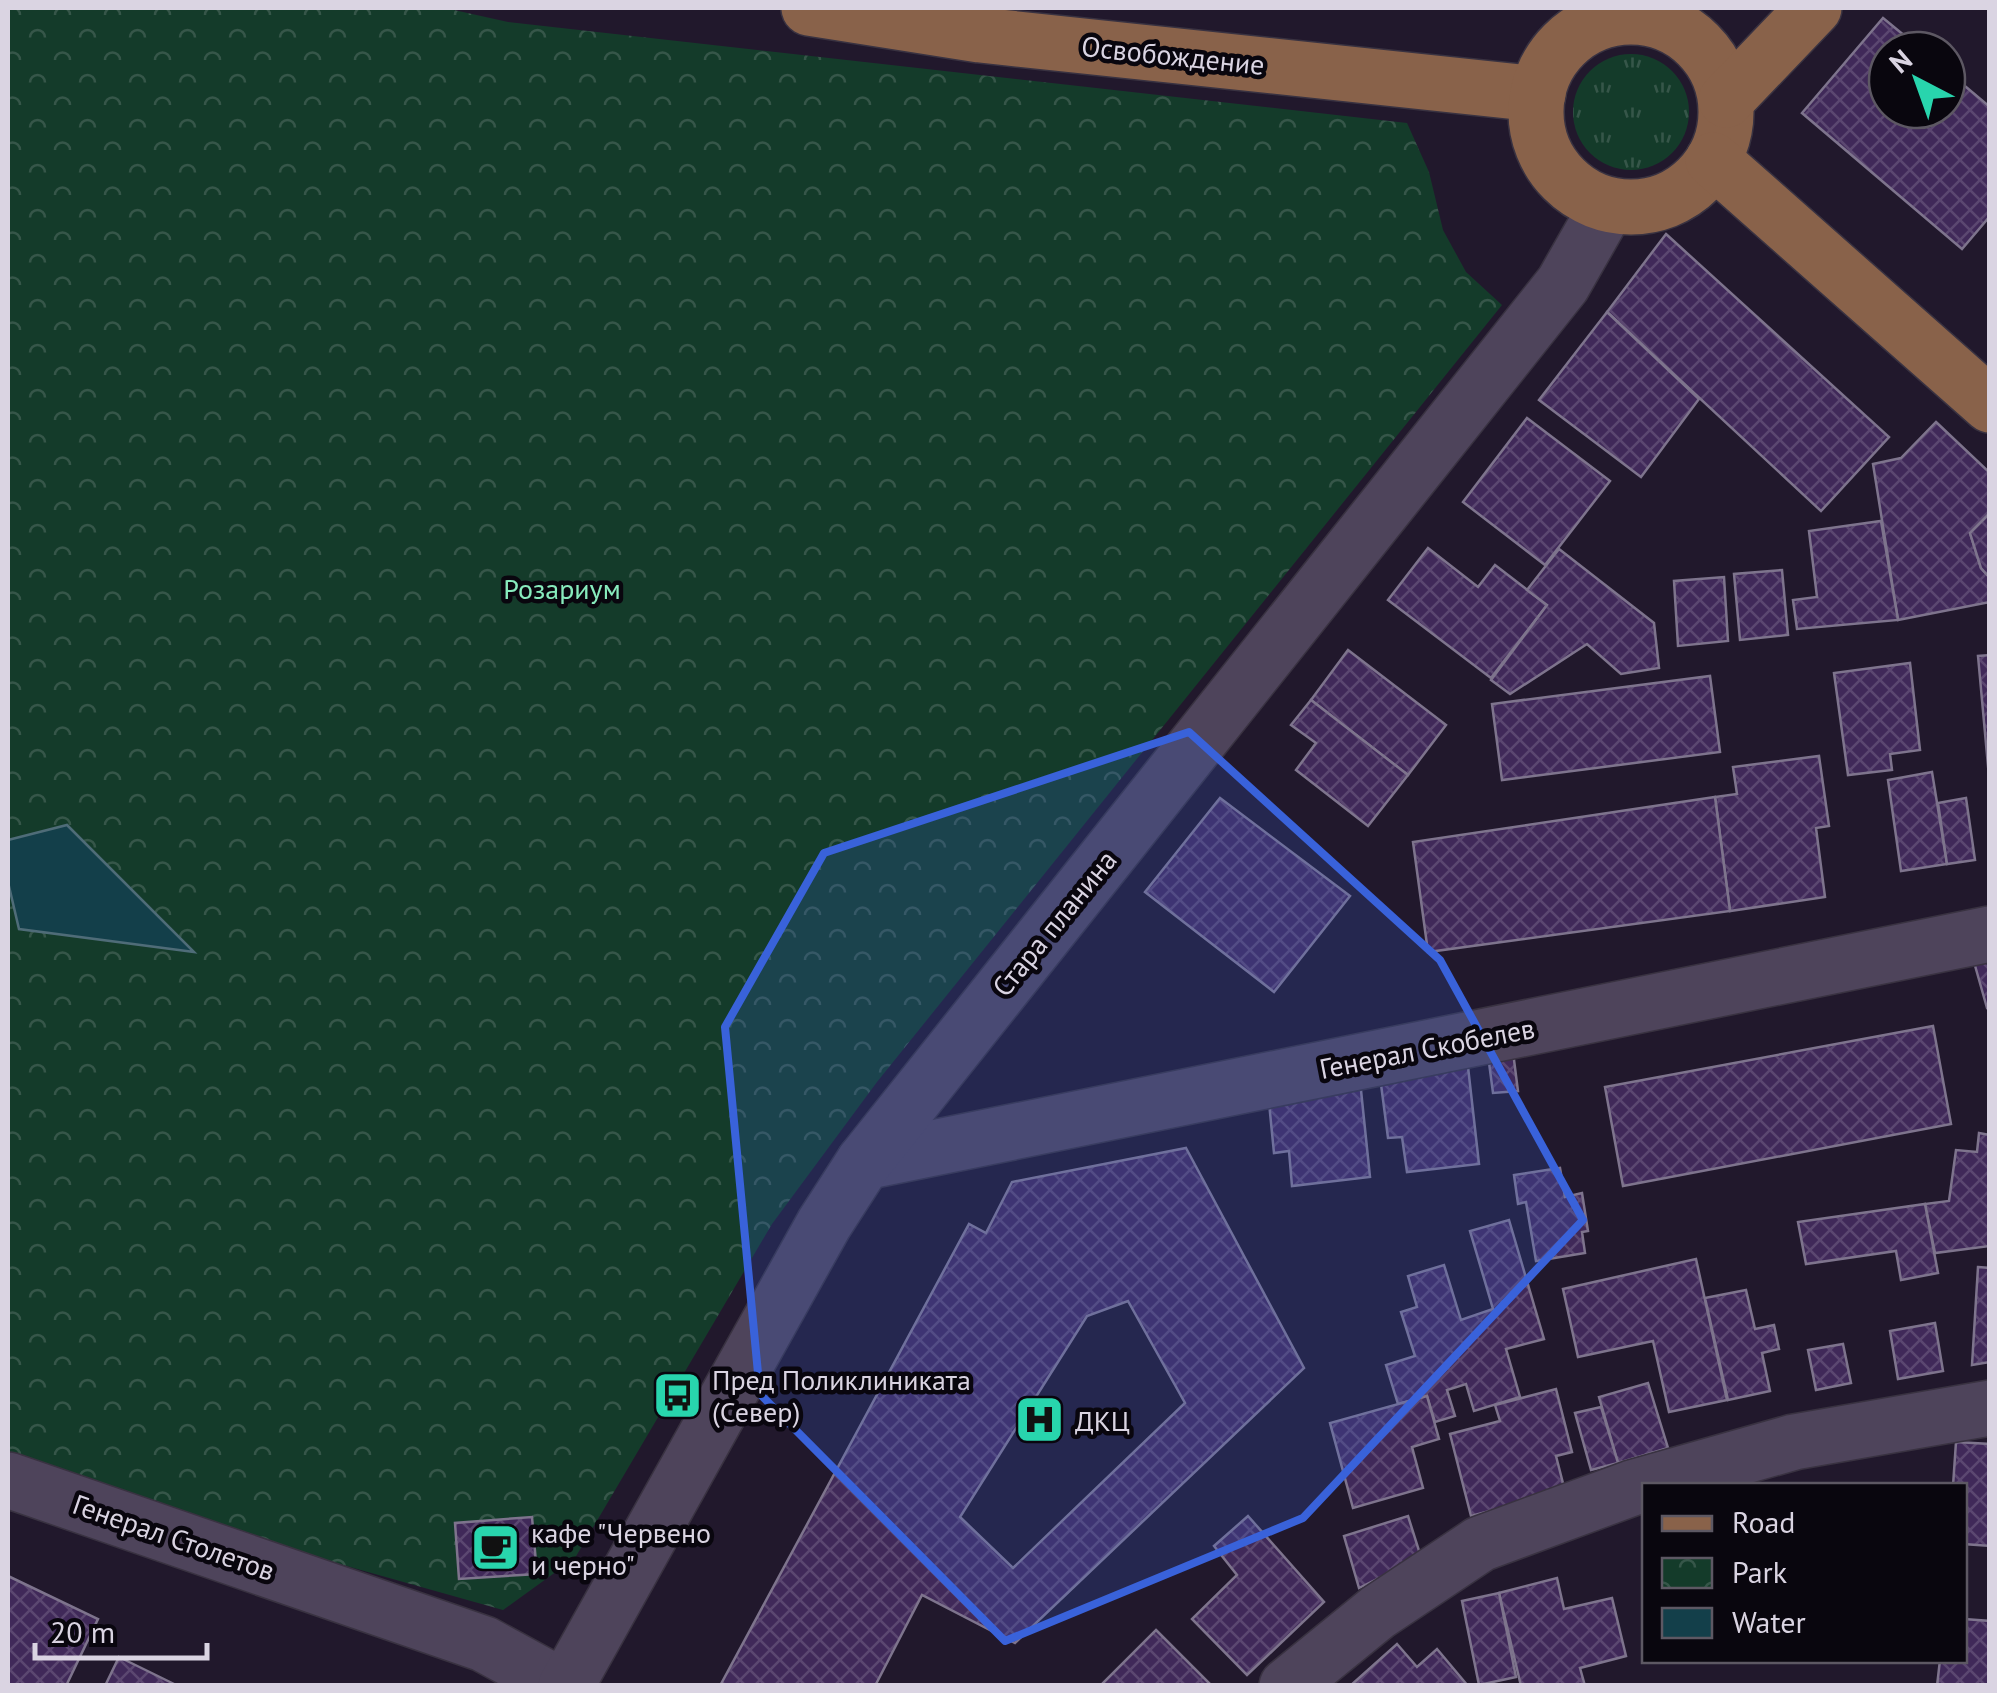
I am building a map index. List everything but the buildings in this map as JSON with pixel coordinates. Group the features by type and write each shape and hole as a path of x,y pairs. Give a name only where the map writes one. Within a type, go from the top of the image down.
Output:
{"main road":[{"name":"Освобождение","path":"809,8 980,35 1538,94"},
{"path":"1726,100 1814,8"},
{"path":"1658,12 1699,45 1717,70 1726,100 1724,132 1713,160 1694,184 1669,200 1638,208 1608,205 1582,194 1552,163 1536,123 1538,94 1547,67 1565,44 1588,28 1615,18 1658,12"},
{"path":"1713,160 1990,405"}],"street":[{"name":"Стара планина","path":"564,1686 824,1224 864,1162 1564,284 1608,205"},
{"name":"Генерал Скобелев","path":"864,1162 1990,934"},
{"path":"1650,1483 1794,1442 1990,1408"},
{"name":"Генерал Столетов","path":"8,1480 484,1644 564,1686"},
{"path":"1288,1686 1378,1612 1480,1544 1642,1485"}],"highlighted area":[{"path":"1189,732 1440,960 1583,1220 1303,1518 1005,1641 760,1394 725,1027 824,853"}],"green space":[{"name":"Розариум","path":"8,8 445,8 508,22 1407,123 1429,172 1443,230 1466,272 1502,305 877,1082 772,1224 575,1558 503,1610 8,1471"},
{"path":"1631,54 1653,58 1672,71 1685,90 1689,112 1685,134 1672,153 1653,166 1631,170 1609,166 1590,153 1577,134 1573,112 1577,90 1590,71 1609,58"}],"water":[{"path":"67,825 194,952 19,929 8,882 8,840"}],"place":[{"name":"Пред Поликлиниката (Север)","path":"677,1395"},
{"name":"ДКЦ","path":"1040,1420"},
{"name":"кафе \"Червено и черно\"","path":"496,1548"}]}
